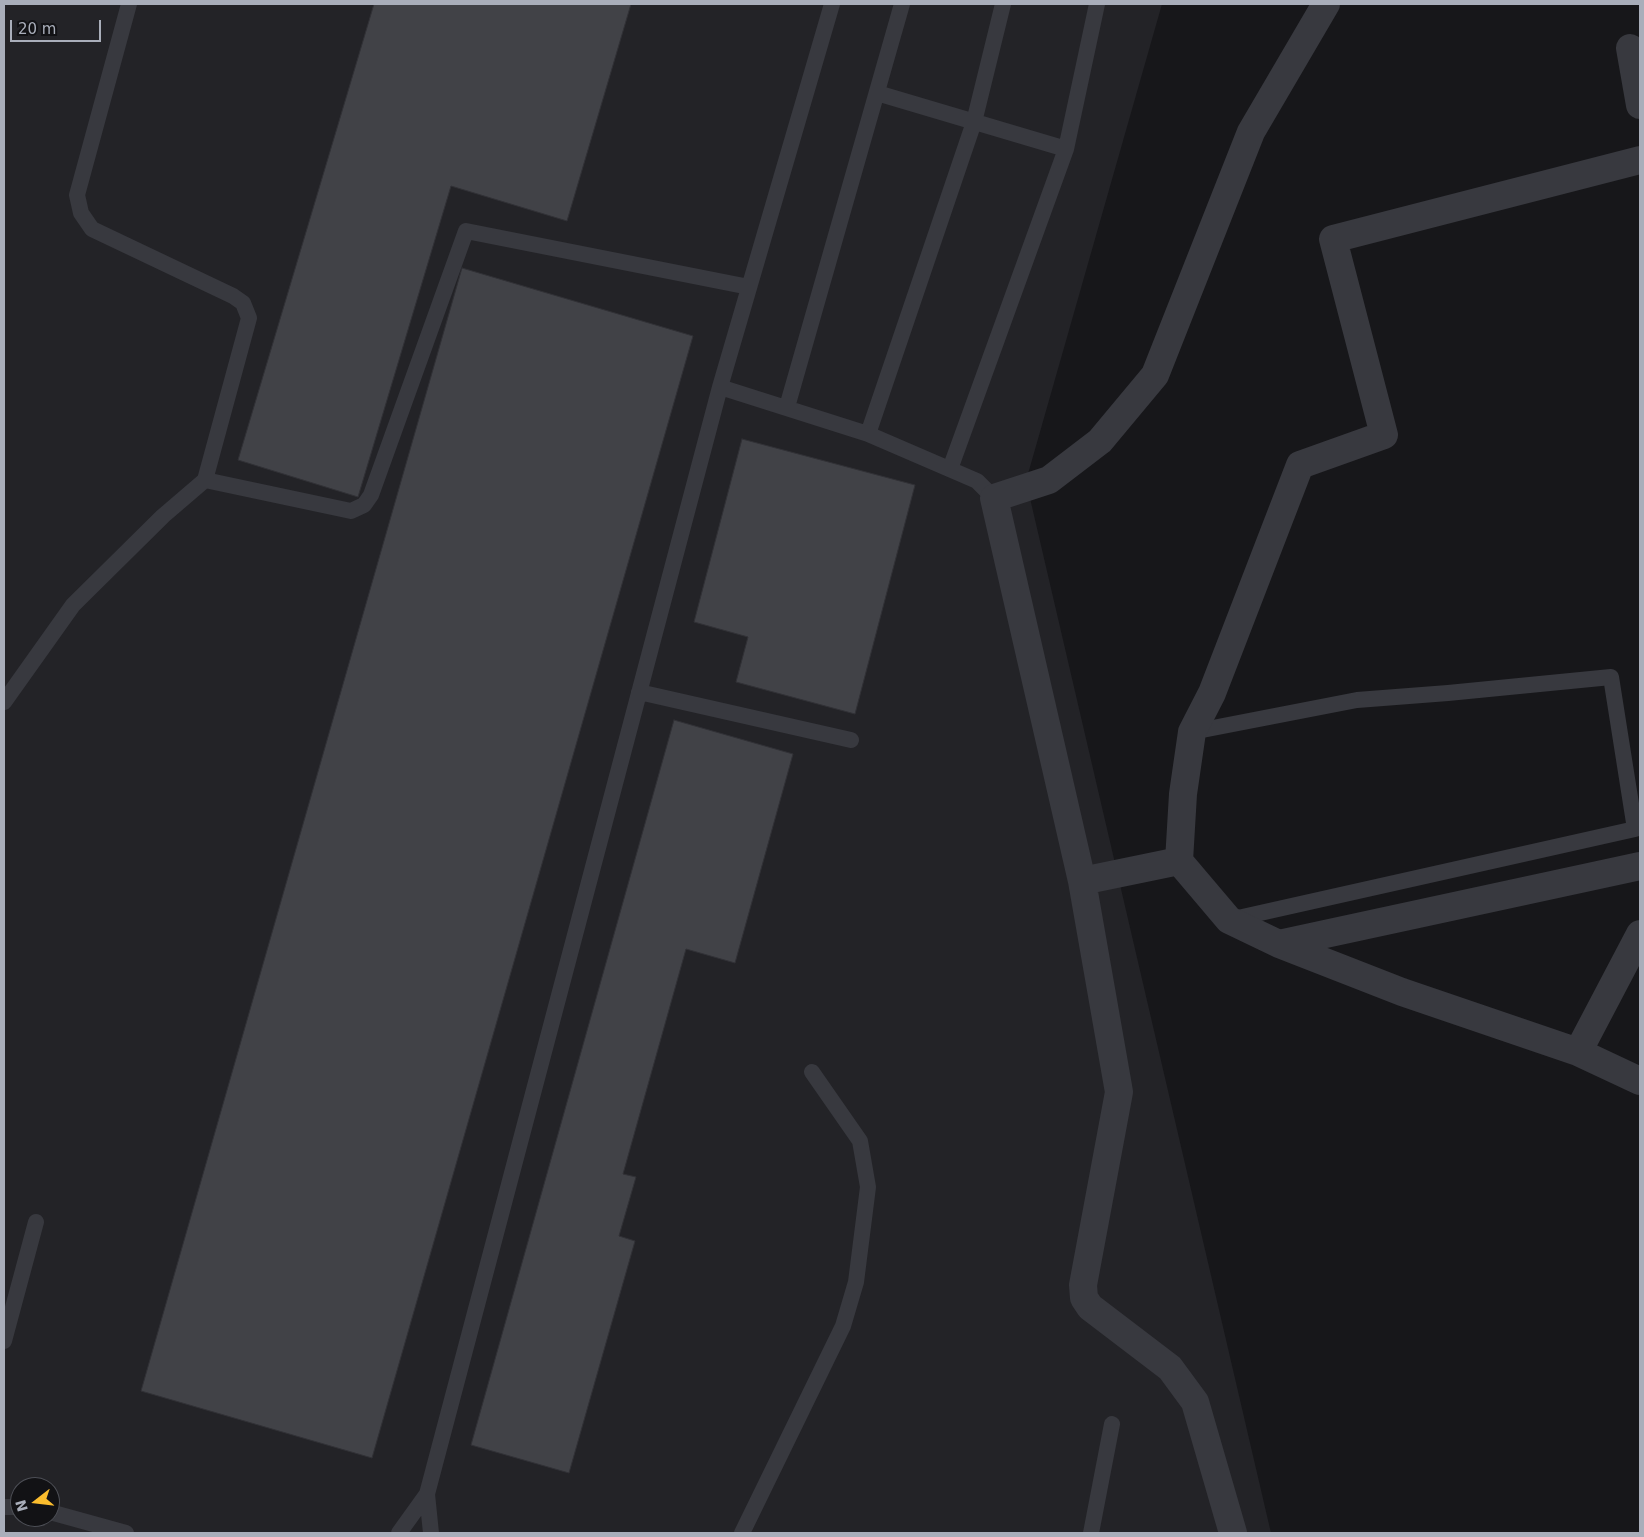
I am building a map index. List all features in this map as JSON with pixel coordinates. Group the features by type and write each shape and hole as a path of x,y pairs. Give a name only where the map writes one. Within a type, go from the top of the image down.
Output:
{"street":[{"path":"1232,1533 1195,1402 1170,1368 1090,1307 1084,1298 1083,1285 1119,1092 1082,881 994,498 1049,480 1100,441 1155,375 1251,132 1326,4"},
{"path":"1630,48 1640,105"},
{"path":"1640,160 1333,239 1384,435 1300,465 1212,693 1192,732 1184,794 1179,861 1230,920 1279,944 1402,992 1578,1052 1640,1081"},
{"path":"1082,881 1179,861"},
{"path":"1279,944 1640,866"},
{"path":"1578,1052 1640,934"}],"lane":[{"path":"4,702 73,604 163,516 191,490 205,480 248,318 243,303 233,296 92,229 81,213 77,194 129,4"},
{"path":"431,1533 427,1494 720,387 832,4"},
{"path":"787,407 902,4"},
{"path":"868,434 974,122 1003,4"},
{"path":"950,469 1066,149 1098,4"},
{"path":"877,93 1066,149"},
{"path":"205,480 351,511 364,505 371,494 466,231 749,287"},
{"path":"720,387 868,434 977,481 994,498"},
{"path":"1192,732 1357,700 1611,677 1635,829 1230,920"},
{"path":"639,692 851,740"},
{"path":"742,1533 842,1326 856,1282 868,1187 860,1141 812,1072"},
{"path":"4,1342 36,1222"},
{"path":"1091,1533 1112,1424"},
{"path":"399,1533 427,1494"},
{"path":"60,1515 126,1533"}],"shaded area":[{"path":"4,4 1162,4 1026,481 1271,1533 4,1533"}],"building":[{"path":"374,4 631,4 567,221 451,186 358,497 238,460"},
{"path":"462,268 693,336 372,1458 141,1391"},
{"path":"742,439 915,485 855,714 736,682 748,637 694,622"},
{"path":"674,720 793,754 735,963 686,949 623,1174 636,1177 619,1236 635,1241 569,1473 471,1445"}]}
